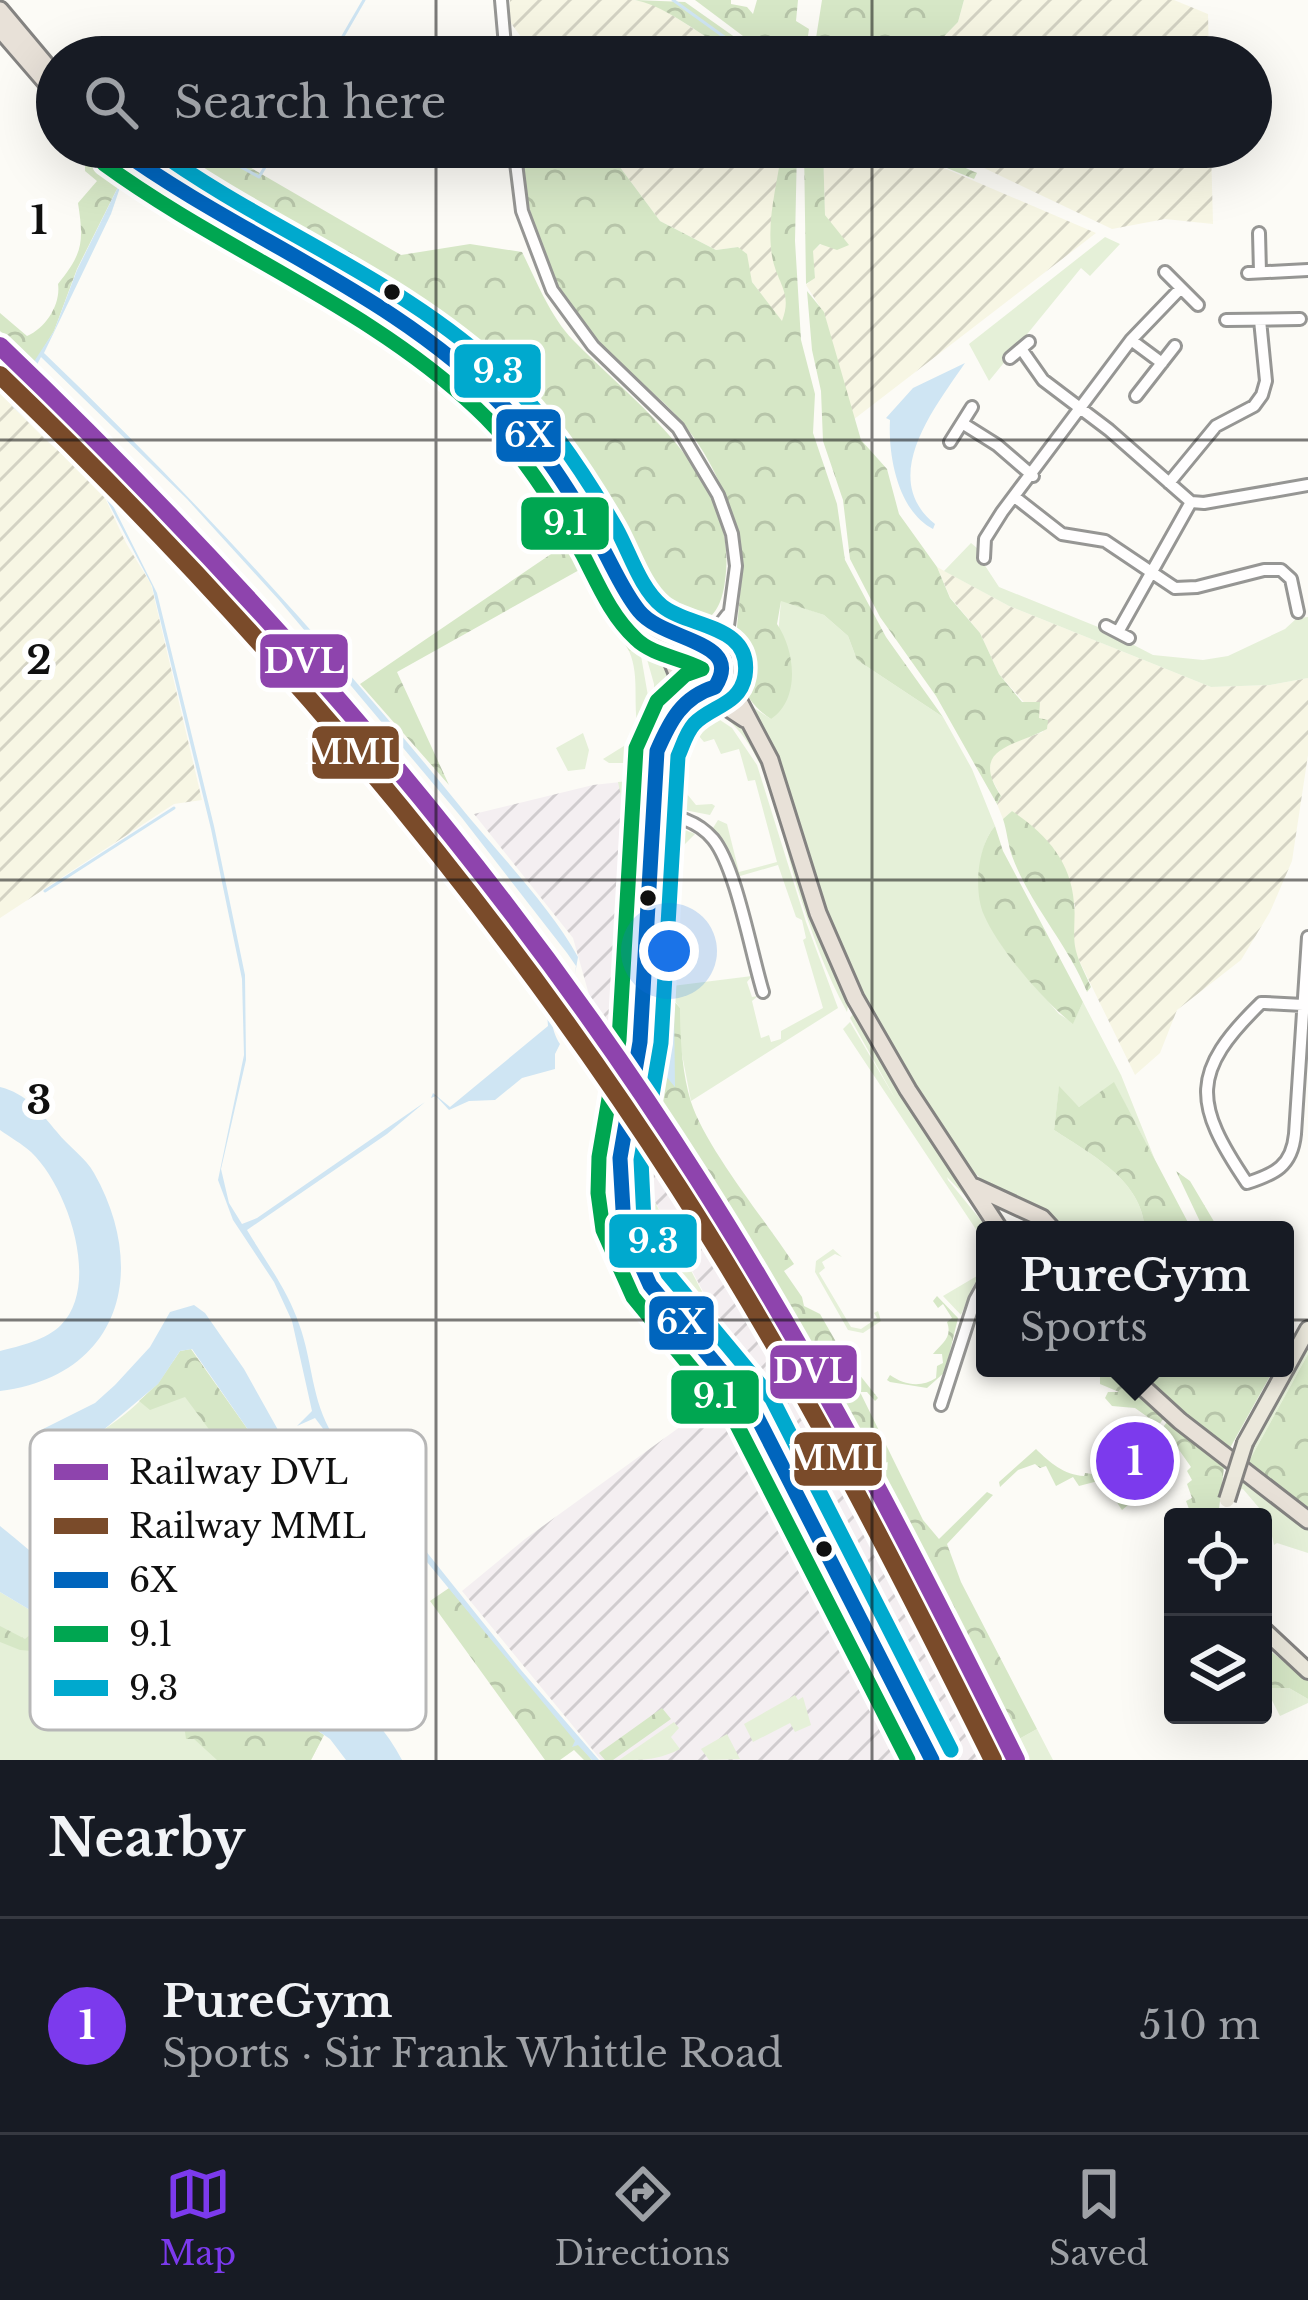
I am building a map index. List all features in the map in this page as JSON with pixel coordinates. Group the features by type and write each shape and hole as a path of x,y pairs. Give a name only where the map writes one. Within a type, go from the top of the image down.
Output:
{"highway":[{"path":"0,10 36,53"},
{"path":"0,29 36,70"},
{"path":"146,168 346,291 388,311"},
{"path":"166,168 337,271 460,365 506,409 571,496 685,687 748,720"},
{"path":"652,626 718,653 770,760 807,883 855,998 908,1090 996,1221"},
{"path":"677,674 682,655 699,645"},
{"path":"701,692 715,687 724,668"},
{"path":"975,1187 1045,1221"},
{"path":"1012,1221 1028,1214"},
{"path":"1131,1377 1308,1520"}],"main road":[{"path":"1226,1508 1245,1443 1281,1377"},
{"path":"1272,1637 1308,1671"}],"street":[{"path":"501,0 504,36"},
{"path":"517,168 522,211 552,290 593,346 678,428 718,494 735,549 736,580 724,668"},
{"path":"1259,233 1254,272 1308,269"},
{"path":"1165,272 1198,305"},
{"path":"984,558 989,531 1132,340 1180,287"},
{"path":"1226,320 1300,319"},
{"path":"1168,483 1216,426 1254,406 1262,395 1266,381 1260,320"},
{"path":"1132,340 1162,363"},
{"path":"1136,396 1175,346"},
{"path":"1020,350 1043,380 1191,502 1308,485"},
{"path":"950,442 972,407"},
{"path":"962,423 998,445 1033,476"},
{"path":"1016,497 1062,534 1105,542 1151,574 1184,589 1246,573 1281,571 1291,579 1298,615"},
{"path":"1118,632 1191,502"},
{"path":"976,525 989,531"},
{"path":"699,645 728,615"},
{"path":"677,674 673,716 657,751 640,1042 623,1124 621,1212 641,1270 664,1305 753,1408 932,1760"},
{"path":"673,716 701,692"},
{"path":"653,812 691,821 716,843 727,864 763,992"},
{"path":"1306,1005 1261,1003 1209,1065 1208,1116 1247,1183 1292,1158 1306,1005 1308,937"},
{"path":"941,1405 976,1307"}],"shaded area":[{"path":"630,781 642,786 645,847 631,1054 849,1414 1031,1760 601,1760 462,1591 525,1539 749,1377 639,1172 573,938 474,814 593,785"}],"green space":[{"path":"510,0 634,0 655,4 705,36 520,36 510,22"},
{"path":"635,0 685,2 733,36 704,36"},
{"path":"695,0 731,0 753,14 757,0 798,0 796,21 809,29 808,36 743,36"},
{"path":"822,0 964,0 958,22 944,36 816,36"},
{"path":"964,0 1174,0 1208,14 1209,36 944,36 958,22"},
{"path":"119,168 125,173 77,269 54,331 35,362 0,331 0,313 27,336 55,307 58,284 80,246 78,203 97,181 85,171"},
{"path":"189,168 251,168 401,255 470,244 522,252 565,331 653,417 700,476 725,543 724,587 714,613 697,625 682,626 646,610 563,469 430,316"},
{"path":"523,168 621,168 660,221 716,250 738,247 747,254 752,282 782,321 786,303 772,256 771,215 779,168 797,168 801,340 815,394 813,433 837,504 845,560 886,637 943,717 857,660 848,636 824,615 781,601 777,624 791,660 791,687 781,710 771,719 753,703 737,663 741,571 735,528 722,488 679,418 568,306 549,273"},
{"path":"621,168 780,168 773,259 789,302 783,323 752,282 746,254 738,247 716,250 660,221"},
{"path":"804,168 824,168 825,215 849,245 837,250 820,244 813,251 815,278 806,284"},
{"path":"824,168 944,168 1096,233 853,420 824,313 806,285 815,277 812,251 837,232 825,215"},
{"path":"947,168 966,168 977,173 974,179"},
{"path":"984,168 1212,168 1213,224 1165,219 1112,229"},
{"path":"1105,237 1120,244 1090,276 1081,268 989,381 969,344"},
{"path":"807,291 824,312 861,440 887,469 899,514 937,567 950,598 980,633 999,674 1022,702 1040,702 1039,718 1048,720 1047,729 993,758 992,780 1001,796 997,804 936,696 880,617 850,559 843,500 823,441"},
{"path":"0,387 46,440 100,487 151,584 202,800 174,804 0,918"},
{"path":"585,531 640,650 629,651 581,569 397,672 449,785 360,684"},
{"path":"971,543 977,548 978,561 999,587 1153,655 1203,660 1228,656 1285,629 1297,618 1308,617 1308,678 1211,687 1009,606 944,571"},
{"path":"937,567 1009,606 1211,687 1308,678 1308,755 1292,861 1270,912 1241,960 1177,1010 1160,1053 1135,1075 1076,954 1075,905 1012,811 1003,819 997,804 1001,796 989,774 991,759 1002,746 1043,732 1038,718 999,674 980,633 950,597"},
{"path":"781,600 824,615 848,636 857,660 943,717 972,769 995,826 983,850 980,883 991,925 1014,962 1059,1014 1073,1023 1083,1002 1121,1075 1155,1160 1114,1083 1079,1107 1059,1088 1054,1130 1099,1159 1125,1183 1144,1221 1053,1221 1045,1211 988,1185 967,1166 879,1027 824,909 789,793 754,708 771,719"},
{"path":"637,624 658,654 668,680 667,707 654,741 654,684"},
{"path":"640,650 648,696 646,757 640,763 609,763 603,759 640,736 629,651"},
{"path":"701,652 712,656 716,667 712,678 701,682 690,678 686,667 690,656"},
{"path":"703,702 725,711 760,756 808,906 849,999 847,1012 808,921 765,775 742,735 726,718 696,716 677,733 662,765 675,728"},
{"path":"703,718 720,720 732,728 757,765 838,1008 691,1101 680,1044 680,1008 664,987 752,976 747,982 752,997 758,996 752,1001 761,1038 769,1035 771,1042 781,1039 781,1031 823,1008 803,940 802,920 796,917 778,865 740,876 713,828 718,820 727,824 739,872 777,862 755,780 748,781 739,749 721,754 714,739 704,742 698,735 684,743 686,752 680,773 675,775 680,795 687,794 696,805 715,806 710,815 669,807 662,801 675,741"},
{"path":"583,733 589,750 585,769 568,771 556,748"},
{"path":"618,782 642,786 643,832 638,834 628,829"},
{"path":"1012,811 1046,839 1068,874 1076,951 1091,987 1087,992 1012,856 1003,819"},
{"path":"670,824 695,834 684,845 678,839 663,856 662,875 657,874 661,834"},
{"path":"995,826 1003,851 1083,1002 1073,1024 1023,974 984,915 979,868"},
{"path":"660,974 661,986 680,1008 685,1079 699,1120 794,1264 784,1271 804,1306 820,1314 843,1354 878,1398 875,1401 867,1392 860,1392 923,1520 939,1539 987,1492 993,1495 947,1544 961,1582 1037,1729 1019,1739 849,1414 642,1072 652,975"},
{"path":"855,1011 976,1207 947,1177 982,1221 976,1221 976,1229 843,1029 850,1022 896,1100 850,1018"},
{"path":"1114,1082 1187,1221 1144,1221 1125,1183 1099,1159 1054,1130 1059,1086 1079,1107"},
{"path":"628,1131 639,1172 717,1320 677,1313 638,1248 625,1184"},
{"path":"1176,1171 1190,1181 1214,1221 1200,1221"},
{"path":"833,1249 842,1257 835,1254 822,1262 825,1268 819,1273 851,1327 861,1329 877,1318 874,1313 878,1311 881,1321 863,1333 848,1330 815,1272 816,1261"},
{"path":"976,1277 961,1315 943,1296"},
{"path":"937,1296 958,1318 945,1372 927,1388 890,1382 890,1375 913,1384 936,1378 942,1354 933,1354 947,1337 947,1322 952,1318 943,1304 938,1308 933,1301"},
{"path":"724,1331 788,1459 757,1401 725,1360"},
{"path":"1308,1345 1308,1354 1248,1463 1255,1442"},
{"path":"191,1349 248,1430 209,1430 185,1397 150,1410 139,1401 158,1384 180,1351"},
{"path":"1308,1354 1308,1509 1248,1463"},
{"path":"173,1361 225,1430 103,1430 154,1386"},
{"path":"1100,1377 1117,1377 1163,1419 1159,1425 1135,1408 1112,1406 1105,1398 1108,1392 1119,1392 1100,1384"},
{"path":"1144,1377 1270,1377 1230,1448 1204,1432"},
{"path":"1167,1422 1224,1468 1219,1508 1189,1508 1186,1501 1192,1498 1187,1484 1192,1480 1187,1471 1191,1467 1163,1427"},
{"path":"1036,1449 1070,1473 1107,1476 1128,1505 1122,1510 1102,1480 1079,1486 1073,1477 1056,1486 1046,1466 1035,1464 1018,1470 1000,1487 999,1482"},
{"path":"844,1454 930,1614 1001,1760 990,1760 879,1538 885,1533"},
{"path":"1242,1481 1308,1528 1308,1553 1274,1545 1272,1508 1259,1508 1243,1489 1238,1490"},
{"path":"449,1588 592,1760 584,1760 574,1750 560,1760 545,1760 430,1601"},
{"path":"0,1592 30,1610 30,1730 312,1730 324,1735 311,1760 0,1760"},
{"path":"0,1626 25,1639 30,1635 30,1651 0,1642"},
{"path":"856,1631 881,1680 876,1691 870,1691 844,1638"},
{"path":"1272,1652 1308,1681 1308,1699 1289,1688 1272,1688"},
{"path":"1272,1688 1289,1688 1308,1699 1308,1703 1280,1716"},
{"path":"795,1695 798,1700 803,1697 811,1725 795,1732 790,1723 753,1742 744,1724"},
{"path":"662,1708 671,1719 613,1760 599,1753"},
{"path":"674,1722 679,1728 671,1737 680,1749 651,1759 619,1760"},
{"path":"1037,1729 1053,1760 1029,1760 1019,1739"},
{"path":"185,1730 317,1730 324,1735 311,1760 217,1760 194,1739 186,1739"},
{"path":"727,1734 740,1759 709,1760 701,1749"}],"water":[{"path":"125,173 111,214 44,353 206,516 310,630 522,879 578,957 575,974 576,966 567,953 462,818 279,600 187,499 41,357 15,407 103,486 157,593 214,826 245,975 246,1060 221,1169 229,1203 242,1224 257,1218 425,1102 387,1134 247,1230 294,1312 320,1408 331,1430 324,1430 315,1418 297,1426 312,1411 292,1321 274,1282 233,1220 218,1180 244,1055 242,979 152,586 100,487 12,406 20,383 54,331 77,270"},
{"path":"965,363 927,421 911,464 918,506 935,524 933,529 903,496 886,418 913,388"},
{"path":"98,471 276,656 440,855 543,992 548,997 555,995 552,1020 560,1044 555,1069 522,1078 495,1100 469,1101 449,1110 436,1096 431,1098 433,1093 450,1107 548,1026 546,1000 495,931 457,890 437,855 409,828 360,764"},
{"path":"674,1005 675,1087 665,1075 670,1006"},
{"path":"0,1087 32,1105 94,1173 111,1210 120,1246 120,1281 113,1313 97,1341 73,1364 41,1381 0,1391 0,1351 24,1345 61,1325 73,1308 79,1262 57,1188 31,1152 0,1130"},
{"path":"194,1305 205,1313 244,1369 278,1430 248,1430 192,1349 180,1351 158,1384 103,1430 41,1430 95,1403 150,1347 170,1312"},
{"path":"0,1526 30,1550 30,1610 0,1592"},
{"path":"426,1551 599,1760 592,1760 578,1745 572,1747 575,1741 426,1561"},
{"path":"317,1730 383,1730 402,1760 346,1760"}],"waterway":[{"path":"343,36 364,0"},
{"path":"673,0 723,36"},
{"path":"243,168 259,177 264,168"},
{"path":"45,891 174,808"}],"rail line":[{"name":"DVL","path":"0,346 285,639 460,847 623,1065 698,1179 825,1392 1016,1760"},
{"name":"MML","path":"0,375 187,564 363,762 447,864 605,1077 722,1257 805,1398 993,1760"}],"transit line":[{"name":"9.1","path":"110,168 342,309 434,372 476,408 522,459 627,630 650,649 702,669 685,675 657,701 636,748 619,1040 599,1157 603,1230 633,1297 735,1421 908,1760"},
{"name":"6X","path":"148,168 367,299 461,367 543,453 639,611 711,650 719,660 721,672 715,687 678,712 657,751 640,1042 620,1158 624,1227 650,1285 753,1409 932,1760"},
{"name":"9.3","path":"183,168 381,285 469,345 525,398 567,451 654,599 739,646 745,659 742,686 694,724 678,756 661,1043 641,1160 644,1221 668,1274 772,1399 951,1750"}],"place":[{"name":"PureGym","path":"1135,1461"}]}
